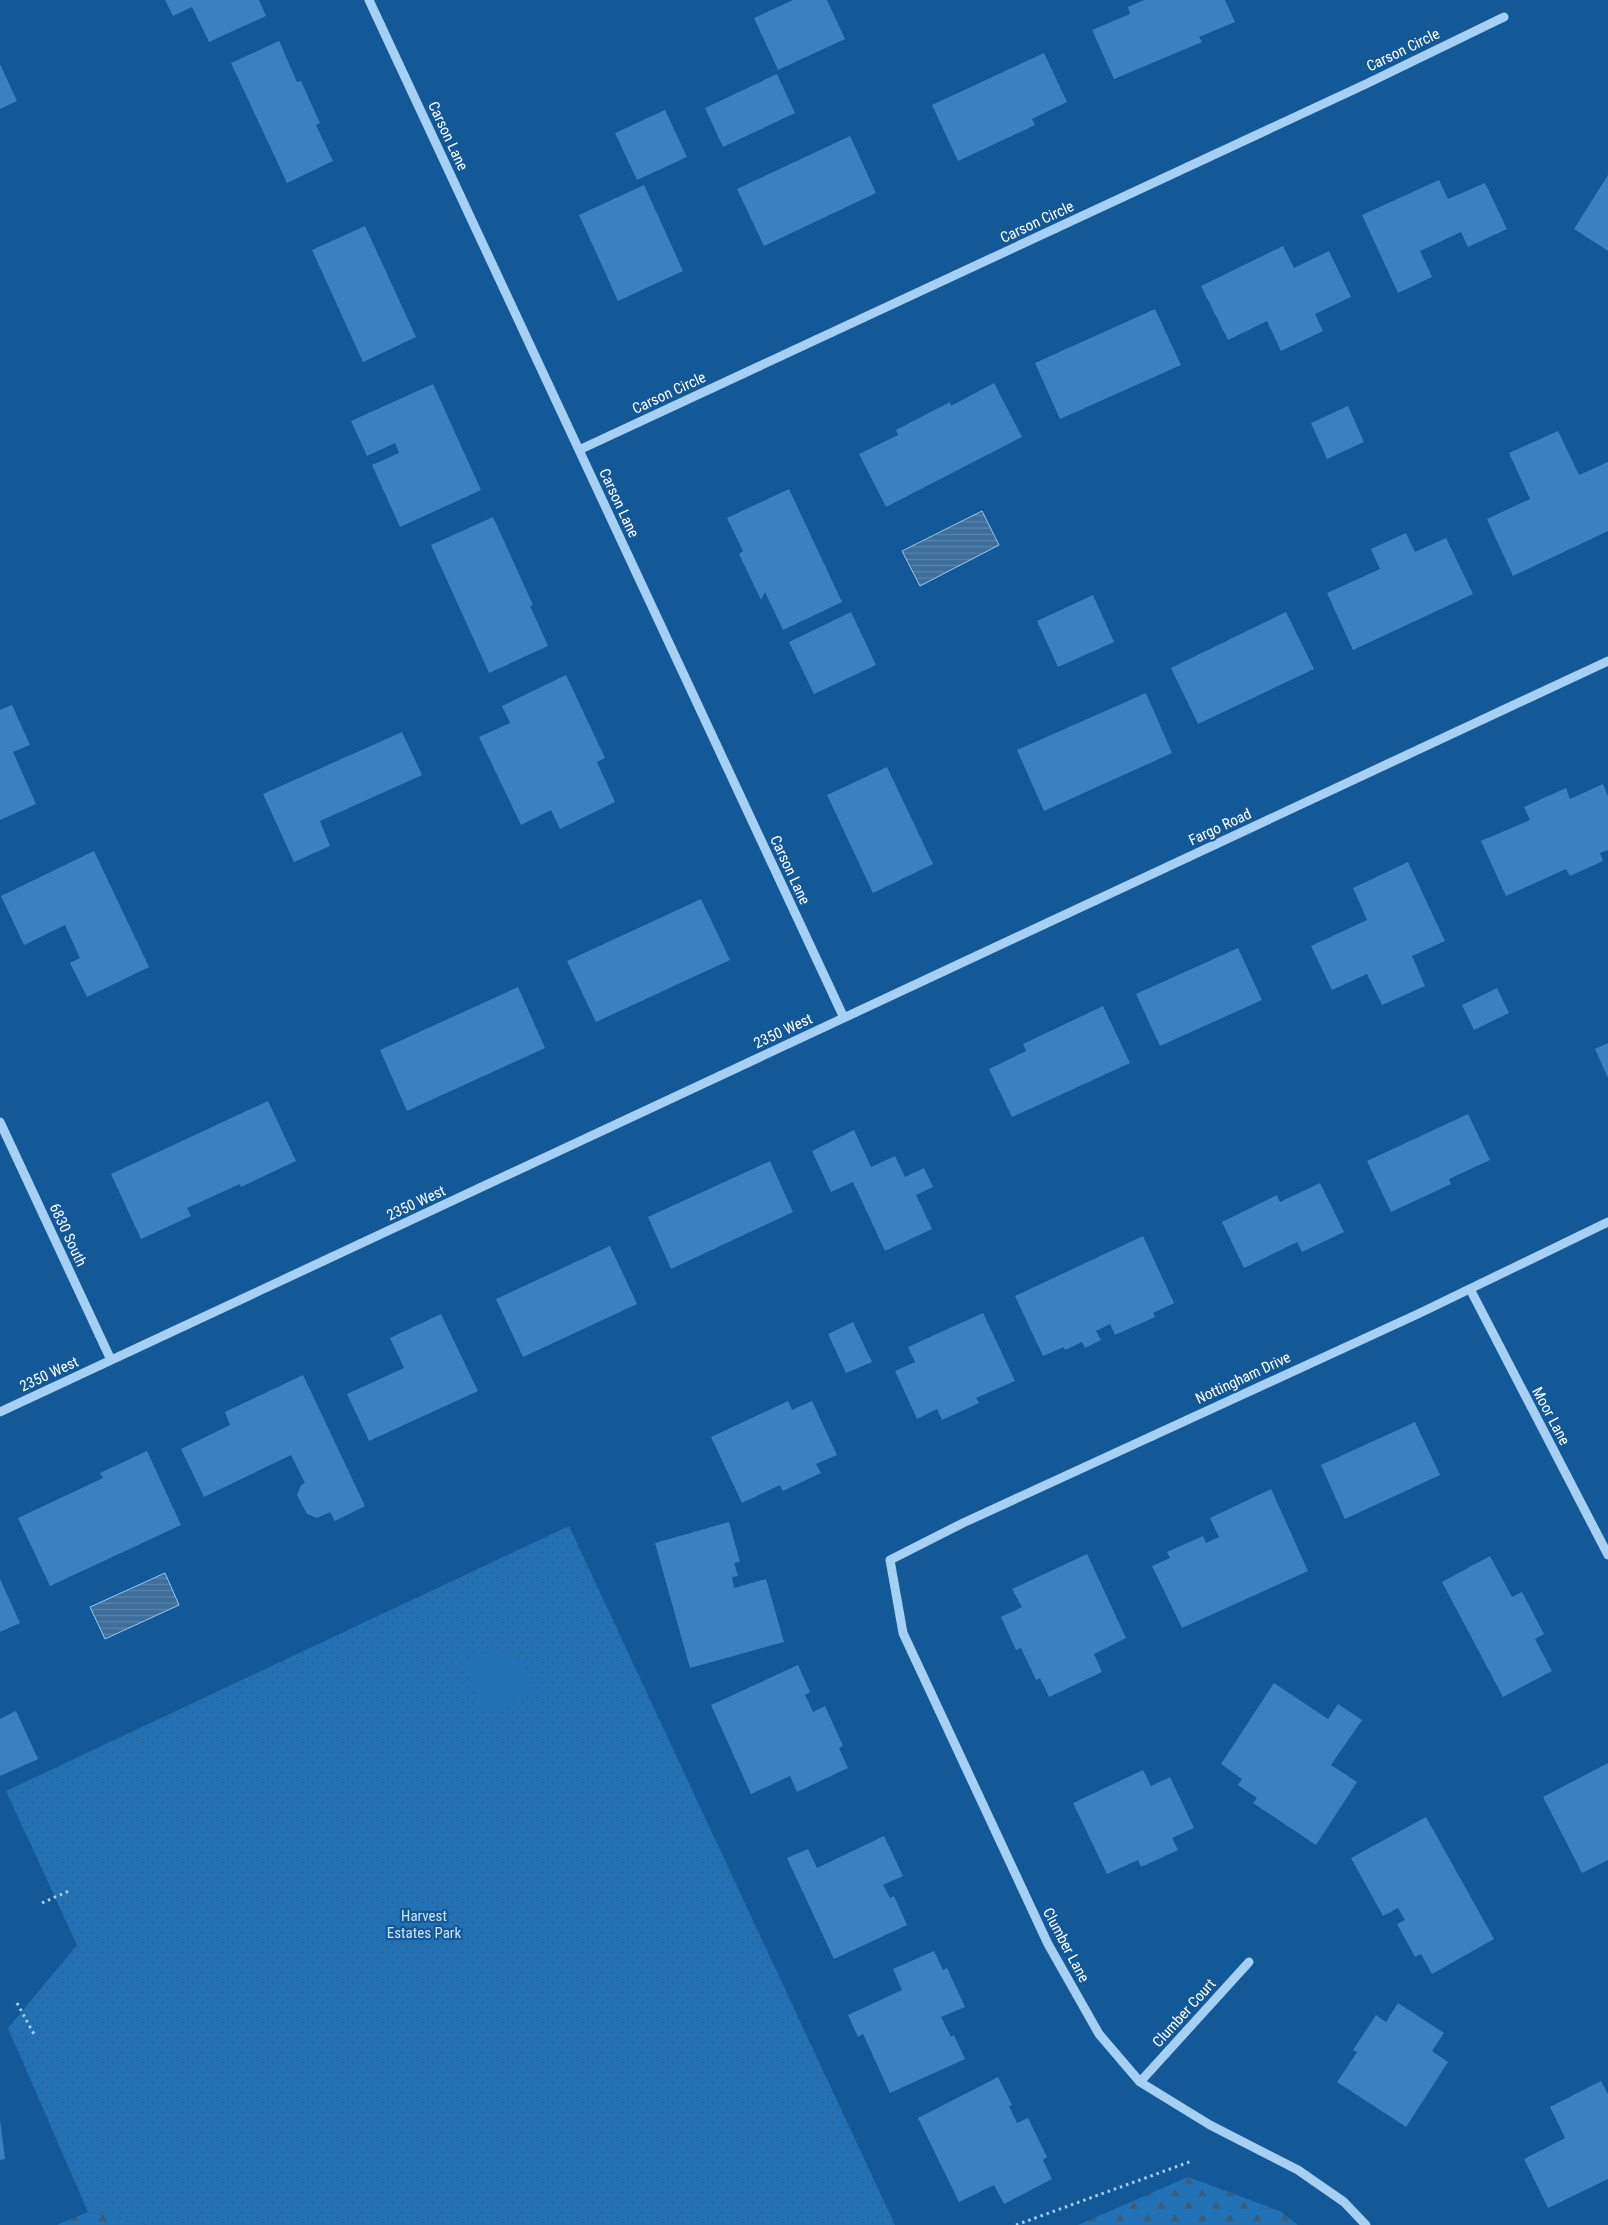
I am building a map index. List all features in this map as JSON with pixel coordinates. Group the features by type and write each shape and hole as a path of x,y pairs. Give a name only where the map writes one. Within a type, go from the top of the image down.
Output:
{"street":[{"name":"Carson Lane","path":"369,0 844,1018"},
{"name":"Carson Circle","path":"580,450 1357,88 1504,17"},
{"name":"Fargo Road","path":"844,1018 1608,661"},
{"name":"2350 West","path":"0,1412 844,1018"},
{"name":"6830 South","path":"0,1122 111,1360"},
{"name":"Nottingham Drive","path":"890,1560 972,1519 1470,1289 1608,1222"},
{"name":"Moor Lane","path":"1470,1289 1608,1555"},
{"name":"Clumber Lane","path":"890,1560 903,1633 1048,1944 1099,2034 1140,2082 1210,2125 1298,2170 1344,2202 1366,2225"},
{"name":"Clumber Court","path":"1140,2082 1249,1962"}],"path":[{"path":"42,1903 71,1890"},
{"path":"17,2002 35,2036"},
{"path":"1016,2225 1192,2161"}],"green space":[{"name":"Harvest Estates Park","path":"569,1526 895,2225 148,2225 88,2212 8,2028 77,1945 6,1791"},
{"path":"492,1649 523,1662 537,1692 485,1715 461,1662"},
{"path":"1188,2177 1280,2211 1298,2225 1078,2225"},
{"path":"88,2212 148,2225 57,2225"}],"shaded area":[{"path":"982,511 999,545 920,586 902,551"},
{"path":"165,1573 179,1605 105,1639 90,1607"}],"building":[{"path":"165,0 259,0 266,16 209,42 192,7 173,16"},
{"path":"793,0 827,0 845,39 778,70 754,18"},
{"path":"1144,0 1225,0 1235,22 1199,37 1202,42 1114,79 1092,30 1130,14 1128,7"},
{"path":"279,41 297,82 301,81 320,123 316,125 333,161 287,183 231,63"},
{"path":"1044,53 1067,102 1032,119 1035,125 958,161 932,105"},
{"path":"0,64 17,101 0,109"},
{"path":"777,74 795,113 723,147 705,108"},
{"path":"665,110 687,157 637,180 615,133"},
{"path":"850,136 876,193 764,246 737,189"},
{"path":"1608,175 1608,251 1574,229"},
{"path":"1439,180 1448,199 1485,183 1507,229 1468,247 1461,232 1420,251 1432,277 1398,293 1362,215"},
{"path":"644,185 683,271 618,301 579,215"},
{"path":"365,226 416,337 363,362 312,250"},
{"path":"1283,246 1294,268 1329,251 1351,297 1315,314 1323,331 1281,351 1267,321 1228,340 1201,286"},
{"path":"1155,309 1181,365 1060,419 1035,363"},
{"path":"994,383 1022,437 886,507 859,454 898,435 896,430 950,402 951,406"},
{"path":"433,384 481,490 400,527 372,465 399,453 395,443 367,456 351,421"},
{"path":"1348,406 1364,442 1327,459 1311,423"},
{"path":"1558,431 1579,475 1608,462 1608,531 1513,576 1487,519 1530,499 1509,453"},
{"path":"789,489 842,602 783,630 765,592 761,600 739,554 743,551 727,518"},
{"path":"493,517 533,605 530,606 548,646 489,673 431,545"},
{"path":"1406,533 1415,552 1446,538 1473,594 1353,650 1327,593 1380,569 1371,549"},
{"path":"1093,595 1114,642 1058,667 1037,621"},
{"path":"851,612 876,665 814,694 789,642"},
{"path":"1286,612 1314,669 1198,724 1171,668"},
{"path":"566,675 605,758 597,762 615,802 560,829 551,810 521,825 479,737 510,723 502,706"},
{"path":"1146,693 1172,753 1044,811 1017,750"},
{"path":"12,705 30,745 13,752 36,804 0,820 0,710"},
{"path":"402,732 422,775 320,821 330,846 294,862 263,794"},
{"path":"887,767 933,864 873,893 827,795"},
{"path":"1603,784 1608,796 1608,850 1600,853 1603,861 1570,876 1566,869 1506,896 1481,841 1530,820 1524,807 1566,788 1570,799"},
{"path":"94,851 149,967 87,997 70,963 80,958 65,925 24,945 1,896"},
{"path":"1408,862 1445,941 1412,956 1425,986 1382,1005 1367,974 1332,990 1311,946 1367,920 1353,888"},
{"path":"701,899 730,960 596,1022 567,961"},
{"path":"1238,948 1262,1000 1160,1046 1136,994"},
{"path":"518,987 545,1048 407,1111 380,1050"},
{"path":"1497,988 1509,1013 1474,1030 1462,1005"},
{"path":"1103,1006 1130,1063 1012,1117 989,1069 1026,1051 1023,1044"},
{"path":"1608,1043 1608,1078 1595,1049"},
{"path":"268,1101 296,1161 241,1187 240,1184 187,1208 191,1216 141,1239 111,1174"},
{"path":"1468,1114 1490,1160 1449,1179 1451,1184 1391,1212 1367,1161"},
{"path":"854,1130 871,1167 895,1156 905,1177 924,1168 933,1187 916,1195 932,1229 885,1251 853,1182 831,1192 812,1151"},
{"path":"770,1161 793,1212 671,1269 648,1217"},
{"path":"1320,1183 1344,1232 1302,1252 1297,1242 1244,1268 1222,1222 1277,1195 1280,1202"},
{"path":"1143,1236 1174,1303 1153,1313 1155,1317 1115,1335 1110,1324 1096,1331 1101,1340 1085,1348 1082,1342 1065,1350 1064,1347 1043,1356 1015,1296"},
{"path":"610,1246 637,1304 523,1357 496,1299"},
{"path":"983,1313 1015,1381 976,1398 979,1403 942,1420 937,1409 917,1419 895,1371 915,1362 908,1347"},
{"path":"441,1314 478,1391 369,1441 347,1394 404,1368 390,1338"},
{"path":"853,1322 872,1362 846,1373 828,1334"},
{"path":"303,1375 365,1506 335,1521 330,1512 317,1518 307,1514 297,1495 301,1485 305,1483 291,1455 204,1497 181,1449 230,1425 225,1412"},
{"path":"788,1401 792,1410 812,1401 837,1455 816,1464 821,1473 783,1491 780,1485 742,1503 711,1437"},
{"path":"1415,1422 1440,1475 1345,1519 1321,1465"},
{"path":"147,1451 181,1525 50,1586 18,1518 103,1478 100,1473"},
{"path":"1271,1489 1308,1571 1182,1628 1152,1566 1170,1558 1167,1552 1203,1536 1206,1543 1219,1537 1210,1518"},
{"path":"729,1522 740,1562 734,1563 738,1576 732,1577 734,1588 766,1579 784,1642 690,1668 655,1543"},
{"path":"1087,1554 1126,1638 1094,1654 1102,1672 1049,1697 1040,1678 1036,1680 1021,1648 1016,1650 1001,1617 1022,1607 1012,1589"},
{"path":"1490,1556 1512,1597 1522,1592 1544,1634 1535,1639 1552,1671 1503,1697 1442,1582"},
{"path":"0,1579 20,1623 0,1632"},
{"path":"798,1665 810,1692 805,1695 813,1712 825,1706 843,1746 839,1748 848,1768 797,1792 790,1776 751,1794 711,1705"},
{"path":"1274,1683 1328,1719 1338,1704 1362,1720 1331,1765 1357,1782 1316,1845 1253,1803 1257,1798 1238,1785 1242,1779 1221,1764"},
{"path":"16,1711 38,1759 0,1776 0,1719"},
{"path":"1608,1763 1608,1860 1582,1873 1543,1797"},
{"path":"1143,1770 1151,1786 1170,1777 1194,1828 1172,1838 1178,1850 1141,1867 1138,1860 1107,1874 1073,1803"},
{"path":"1426,1817 1494,1939 1432,1974 1421,1954 1415,1957 1397,1924 1405,1920 1398,1908 1383,1916 1351,1858"},
{"path":"884,1836 903,1876 883,1885 890,1898 894,1896 907,1925 834,1959 787,1858 808,1849 817,1868"},
{"path":"934,1951 943,1970 947,1968 965,2007 941,2017 951,2037 954,2035 965,2059 890,2093 863,2034 858,2037 848,2015 902,1990 893,1969"},
{"path":"1398,2003 1444,2033 1432,2051 1448,2062 1406,2127 1337,2082 1357,2052 1353,2050 1376,2015 1386,2022"},
{"path":"998,2077 1012,2105 1009,2106 1017,2123 1028,2118 1047,2157 1043,2160 1052,2179 1004,2204 994,2185 959,2202 918,2118"},
{"path":"1601,2081 1608,2094 1608,2179 1548,2208 1524,2159 1565,2138 1550,2107"},
{"path":"0,2120 5,2159 0,2160"}]}
